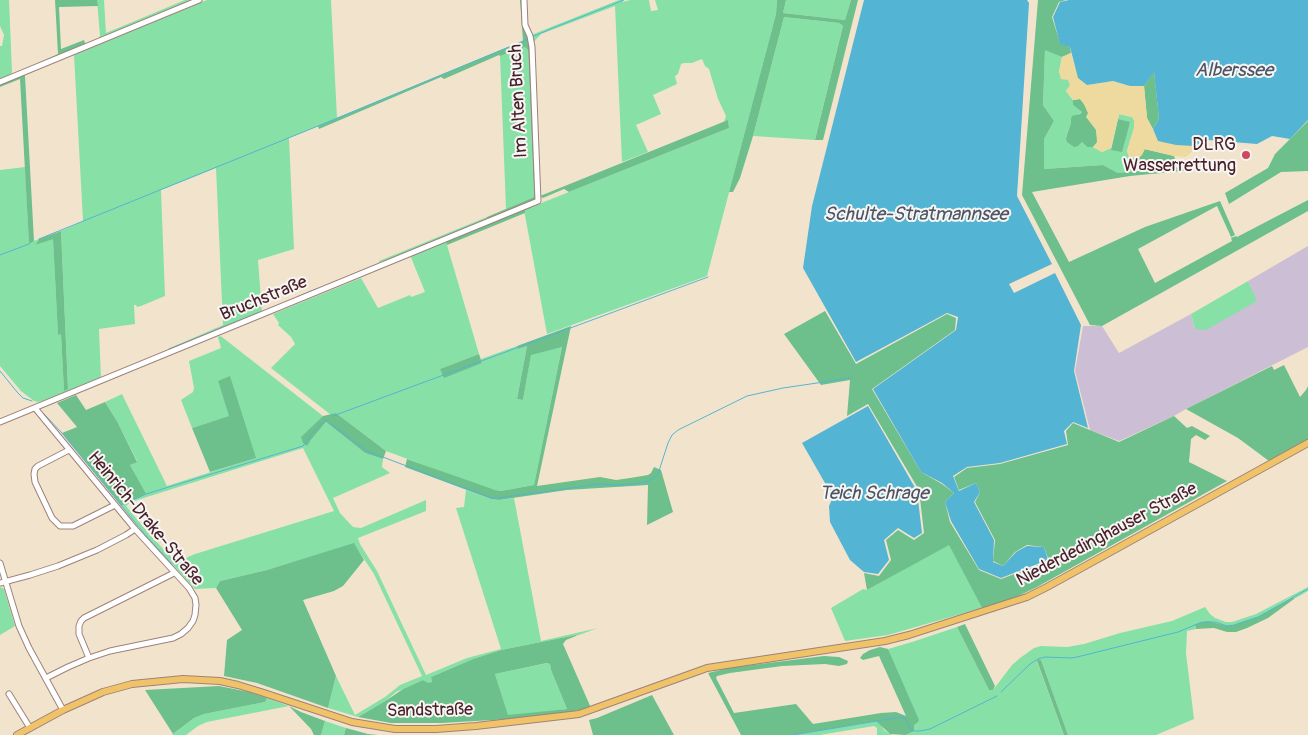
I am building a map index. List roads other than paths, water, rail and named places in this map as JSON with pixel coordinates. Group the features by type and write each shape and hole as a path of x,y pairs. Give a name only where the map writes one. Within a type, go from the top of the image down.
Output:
{"main road":[{"name":"Niederdedinghauser Straße","path":"793,655 886,641 1027,597 1308,443"},
{"name":"Sandstraße","path":"17,735 63,710 103,692 132,684 183,679 220,681 254,689 332,716 366,725 395,729 436,729 579,714 707,668 793,655"}],"street":[{"path":"0,82 199,0"},
{"name":"Im Alten Bruch","path":"524,0 525,24 531,38 538,201"},
{"name":"Bruchstraße","path":"0,422 538,201"},
{"name":"Heinrich-Drake-Straße","path":"35,408 135,529 189,588 195,598 195,615 188,628 181,634 173,638 89,658 46,678"},
{"path":"69,450 35,469 35,482 56,523 60,526 73,526 115,505"},
{"path":"3,583 58,566 96,550 135,529"},
{"path":"0,563 3,583 19,626 63,710"},
{"path":"89,658 78,634 81,621 174,572"},
{"path":"9,694 30,728"}],"water":[{"name":"Schulte-Stratmannsee","path":"864,0 1027,0 1029,3 1017,196 1052,264 1009,284 1014,293 1055,273 1081,325 1074,371 1088,428 1073,422 1064,431 1067,444 1000,463 967,467 953,476 959,491 976,483 980,492 974,502 994,540 993,562 1003,566 1016,552 1027,546 1044,547 1048,560 1001,578 979,569 951,521 945,502 954,493 942,483 921,472 873,389 956,330 958,317 947,313 856,362 803,268 812,206"},
{"name":"Alberssee","path":"1069,0 1308,0 1308,120 1290,139 1272,136 1257,144 1208,140 1194,146 1158,141 1153,129 1159,119 1154,72 1144,86 1130,86 1113,81 1087,85 1078,78 1070,47 1060,44 1053,17 1060,2"},
{"name":"Teich Schrage","path":"868,406 917,491 922,533 914,538 898,528 884,540 889,560 878,574 864,572 850,560 830,522 829,506 834,495 802,443"}],"waterway":[{"path":"532,37 624,0"},
{"path":"39,239 528,39"},
{"path":"385,261 467,227"},
{"path":"0,255 29,244"},
{"path":"333,416 708,277"},
{"path":"297,297 316,289"},
{"path":"169,349 260,312"},
{"path":"0,371 23,398 32,401"},
{"path":"330,423 367,451 491,498 498,498 599,484 635,484 648,481 658,474 668,443 672,435 678,430 747,396 783,388 851,378"},
{"path":"44,414 172,564"},
{"path":"121,505 146,494 303,446 314,431 326,420 328,421"},
{"path":"1001,692 1030,664 1038,659 1045,657 1077,657 1178,632 1202,622 1215,622 1227,626 1234,625 1258,617 1308,589"},
{"path":"793,735 901,717 905,718 910,729 920,731 930,729 997,696"}],"place":[{"name":"DLRG Wasserrettung","path":"1246,155"}]}
